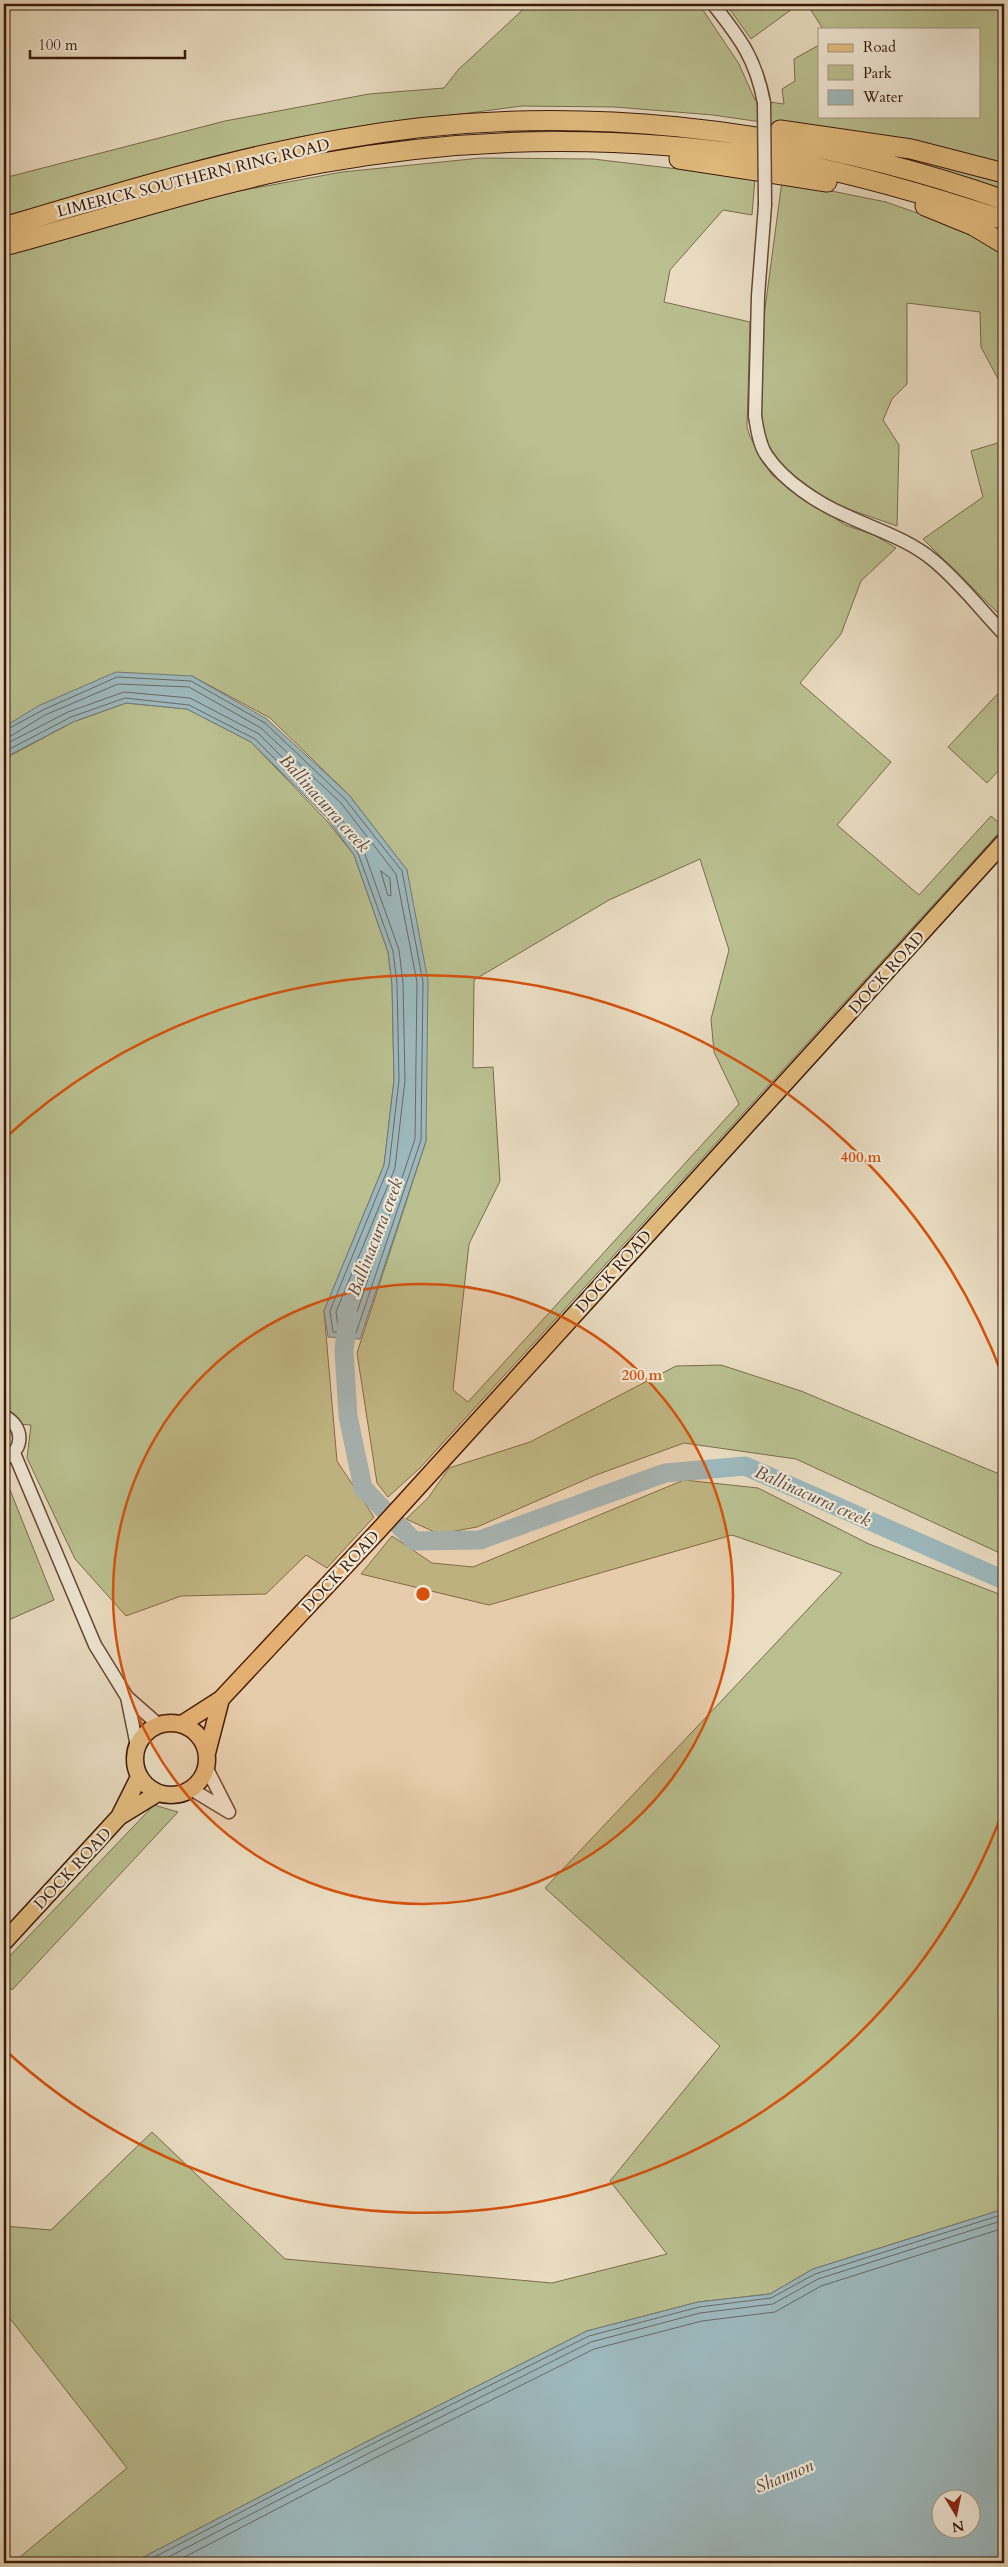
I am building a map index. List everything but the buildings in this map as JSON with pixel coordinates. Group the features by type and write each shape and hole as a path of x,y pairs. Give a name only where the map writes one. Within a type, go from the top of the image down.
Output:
{"highway":[{"path":"434,126 475,116 576,110 661,115 911,149 1004,173"},
{"name":"LIMERICK SOUTHERN RING ROAD","path":"4,227 258,157 342,138 434,126 540,120 648,124 745,136 880,162 1004,200"},
{"name":"LIMERICK SOUTHERN RING ROAD","path":"4,246 158,201 282,171 373,154 454,144 508,142 565,141 660,145 792,162 864,178 933,197 1004,220"},
{"path":"282,171 395,157 472,151 571,151 678,159 876,191"},
{"path":"729,153 839,179 940,212 974,226 1004,244"}],"main road":[{"name":"DOCK ROAD","path":"182,1724 221,1699 379,1530 1004,842"},
{"name":"DOCK ROAD","path":"207,1760 221,1699"},
{"path":"170,1723 182,1724 199,1735 207,1760 201,1779 190,1789 175,1794 158,1793 148,1786 140,1776 135,1762 137,1746 146,1733 159,1725 170,1723"},
{"name":"DOCK ROAD","path":"4,1942 119,1817 140,1776"},
{"name":"DOCK ROAD","path":"119,1817 158,1793"}],"street":[{"path":"713,4 743,42 761,82 764,103 765,205 758,296 755,416 766,454 784,476 815,498 843,515 891,534 933,559 1004,634"},
{"path":"4,1416 14,1423 19,1432 18,1445 9,1456 23,1478 46,1527 95,1645 127,1696 159,1725"},
{"path":"4,1463 23,1478"},
{"path":"127,1696 137,1746"},
{"path":"190,1789 229,1812 207,1760"}],"green space":[{"path":"529,4 699,4 739,64 755,100 784,104 782,89 795,81 794,59 818,46 818,118 980,118 980,28 822,28 807,4 1004,4 1004,169 893,141 713,115 615,107 522,106 394,123 280,143 4,216 4,178 225,121 369,94 444,88 458,70"},
{"path":"726,4 799,4 751,39"},
{"path":"903,157 1004,183 1004,191 898,163"},
{"path":"481,158 593,159 755,178 752,215 723,210 670,270 664,302 750,322 747,427 750,437 772,475 845,525 874,535 896,548 861,581 841,634 800,683 891,762 837,825 919,895 991,816 1004,827 420,1468 388,1497 377,1483 357,1353 426,1141 407,870 349,795 270,718 192,676 4,727 4,256 223,194 342,172","holes":["700,859 729,950 711,1019 714,1052 739,1104 468,1402 453,1390 469,1244 500,1181 493,1067 473,1068 474,980 609,900"]},
{"path":"782,181 886,202 954,226 1004,253 1004,390 981,347 980,312 907,303 907,384 892,399 883,420 899,445 897,526 834,504 784,469 768,445 759,420 762,331"},
{"path":"1004,441 1004,619 923,539 983,497 971,451"},
{"path":"1004,687 1004,765 987,783 948,747"},
{"path":"126,703 187,709 251,742 327,821 354,855 388,952 392,984 394,1080 384,1165 324,1311 337,1461 374,1517 327,1568 306,1555 266,1594 181,1596 126,1616 75,1559 27,1458 31,1425 4,1423 4,759 73,722"},
{"path":"721,1365 801,1391 1004,1476 1004,1555 796,1459 684,1443 596,1475 477,1527 439,1534 406,1519 428,1498 449,1468 530,1442 676,1366"},
{"path":"4,1475 54,1600 4,1622"},
{"path":"684,1480 758,1488 869,1544 1004,1596 1004,2209 813,2269 770,2294 698,2302 587,2331 364,2443 132,2563 4,2563 4,2558 20,2557 127,2468 4,2311 4,2226 51,2230 152,2132 285,2259 552,2283 667,2254 610,2181 720,2046 545,1888 842,1573 732,1535 489,1605 361,1574 392,1536 432,1563 473,1567"},
{"path":"154,1805 178,1812 12,1990 4,1983 4,1962"}],"water":[{"path":"116,672 192,676 267,719 349,795 407,870 428,981 426,1141 360,1339 328,1337 324,1311 384,1165 394,1080 392,984 388,952 354,855 327,818 251,742 187,709 126,703 73,722 4,758 4,727 40,705"},
{"name":"Shannon","path":"1004,2209 1004,2563 132,2563 364,2443 587,2331 698,2302 770,2294 813,2269"}],"waterway":[{"name":"Ballinacurra creek","path":"348,1314 344,1351 348,1416 363,1488 414,1541 480,1540 665,1473 745,1466 1004,1580"}]}
